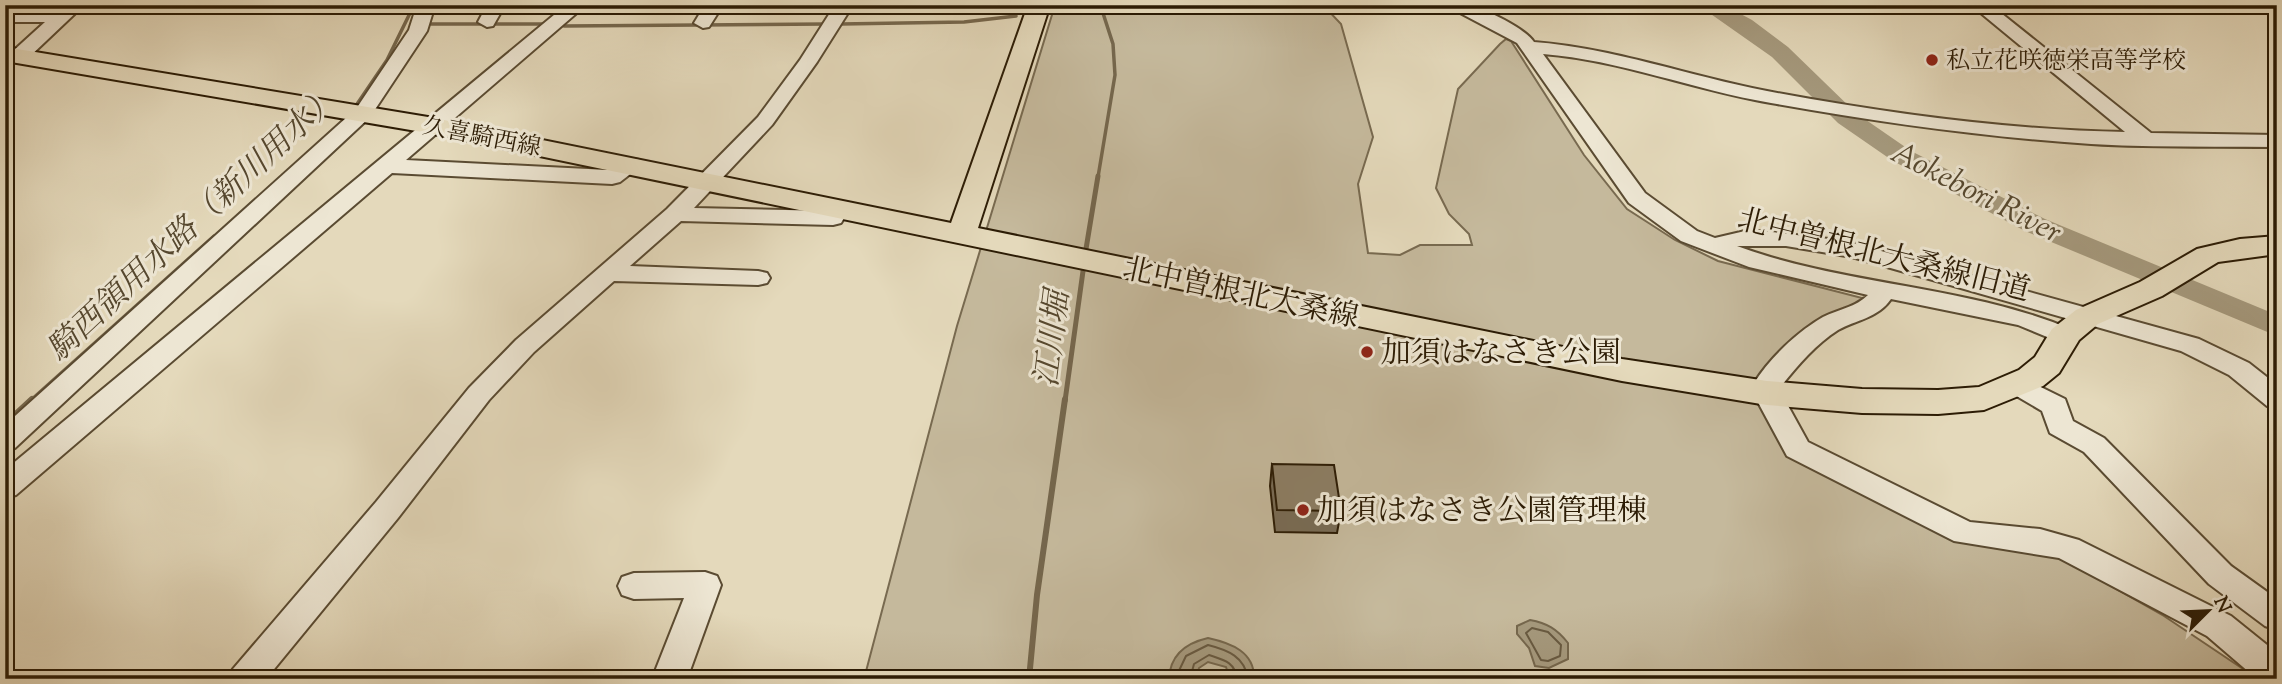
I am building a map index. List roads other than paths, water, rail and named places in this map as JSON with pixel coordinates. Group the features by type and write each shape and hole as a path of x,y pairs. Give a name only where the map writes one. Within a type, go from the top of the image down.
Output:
{"main road":[{"path":"962,233 1039,5"},
{"name":"久喜騎西線","path":"10,60 353,111 962,233"},
{"name":"北中曽根北大桑線","path":"962,233 1622,370 1767,393 1862,401 1938,402 1983,398 2018,384 2048,365 2075,327"},
{"path":"2075,327 2208,255 2240,248 2277,245"}],"street":[{"path":"5,441 152,309 353,111 381,88 396,60 418,32 426,5"},
{"path":"487,22 496,5"},
{"path":"5,487 577,5"},
{"path":"704,23 714,5"},
{"path":"245,679 387,510 479,394 525,346 675,214 774,110 844,5"},
{"name":"北中曽根北大桑線旧道","path":"1454,5 1505,27 1531,47 1637,198 1689,236 1758,262 1884,291 2075,327"},
{"path":"1980,5 2147,140"},
{"path":"5,17 69,11"},
{"path":"10,60 69,11"},
{"path":"1531,47 1580,51 1684,79 1812,105 1894,118 2016,133 2147,140 2277,141"},
{"path":"388,166 612,177 631,165"},
{"path":"675,214 834,218"},
{"path":"1717,246 1725,240 1766,239 1831,244 2075,327 2169,338 2206,352 2239,369 2277,399"},
{"path":"608,273 758,278"},
{"path":"1884,291 1876,304 1830,324 1818,333 1768,383 1767,393 1797,449 1965,533 2040,541 2068,548 2220,626 2277,676"},
{"path":"152,309 213,314"},
{"path":"2018,384 2055,406 2060,426 2094,445 2220,575 2277,617"},
{"path":"635,586 705,585 668,679"}],"water":[{"path":"1530,620 1551,627 1564,638 1568,643 1568,659 1549,668 1535,666 1529,648 1517,634 1517,626"},
{"path":"1208,638 1233,646 1246,655 1254,679 1230,679 1226,667 1208,662 1199,668 1196,679 1169,679 1172,663 1181,651"}],"waterway":[{"name":"騎西領用水路（新川用水）","path":"353,110 387,60 414,5"},
{"path":"1054,12 1118,5"},
{"name":"Aokebori River","path":"1708,5 1744,25 1780,52 1847,118 1902,156 2035,225 2277,326"},
{"name":"江川堀","path":"1098,177 1115,75 1113,44 1101,7"},
{"path":"841,24 964,22 1016,16"},
{"path":"431,24 547,24"},
{"path":"564,26 825,24"},
{"name":"江川堀","path":"1085,255 1098,176"},
{"name":"騎西領用水路（新川用水）","path":"31,401 214,237"},
{"name":"江川堀","path":"1065,401 1084,264"},
{"name":"騎西領用水路（新川用水）","path":"5,424 32,399"},
{"name":"江川堀","path":"1029,679 1037,595 1065,399"}],"place":[{"name":"私立花咲徳栄高等学校","path":"1932,60"},
{"name":"加須はなさき公園","path":"1367,352"},
{"name":"加須はなさき公園管理棟","path":"1303,510"}]}
